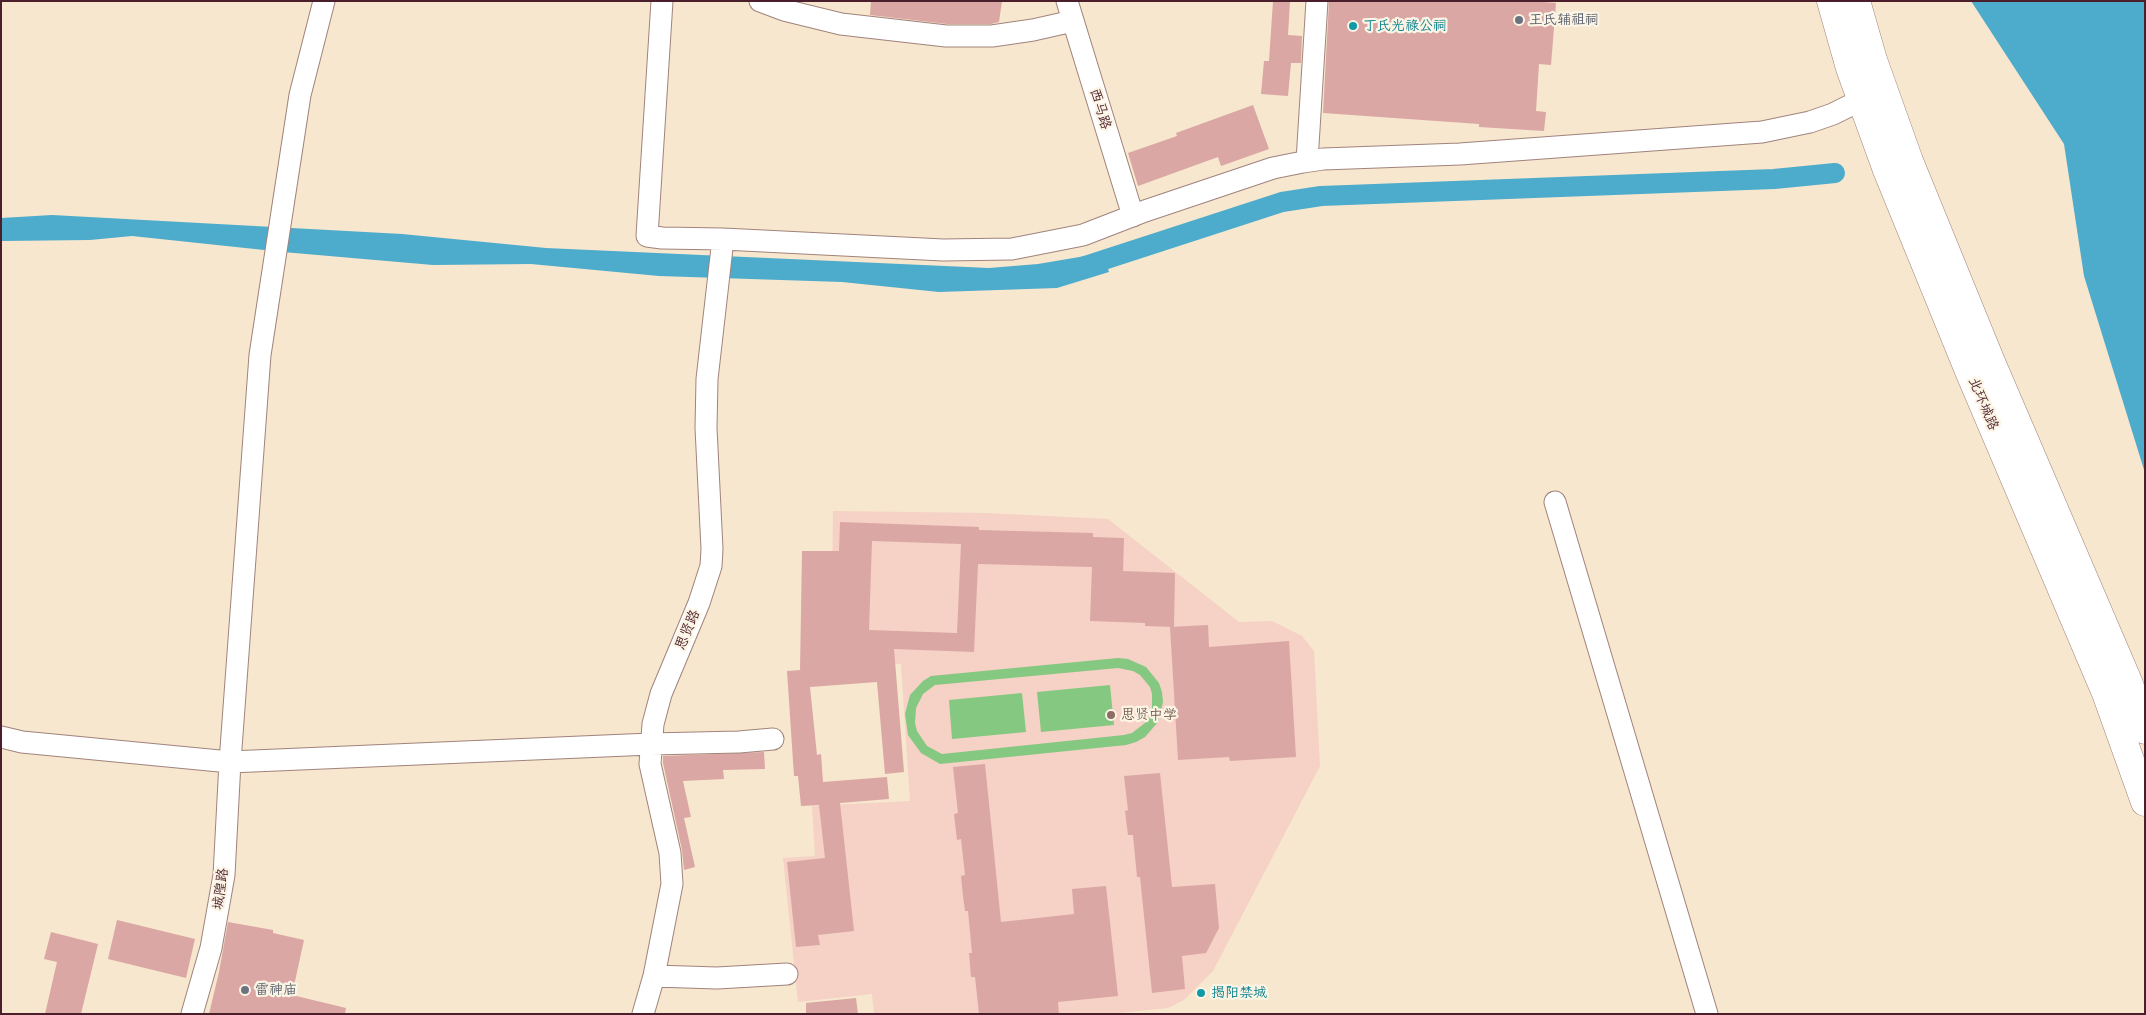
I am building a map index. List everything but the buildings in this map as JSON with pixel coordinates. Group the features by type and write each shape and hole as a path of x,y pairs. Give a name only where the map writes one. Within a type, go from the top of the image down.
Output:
{"main road":[{"name":"北环城路","path":"1831,1 1886,170 2106,693 2145,802"},
{"name":"北环城路","path":"1856,1 1873,60 1909,161 1991,362 2129,684 2145,730"}],"street":[{"name":"城隍路","path":"192,1014 212,948 224,875 230,762 260,355 300,95 324,1"},
{"path":"662,1 647,236 723,244 943,250 1012,249 1083,235 1132,216 1273,168 1307,161 1460,154 1762,132 1810,122 1833,114 1862,100"},
{"path":"760,1 784,10 841,24 946,36 992,36 1034,30 1070,11"},
{"path":"1307,161 1318,1"},
{"name":"西马路","path":"1070,11 1132,216"},
{"name":"思贤路","path":"643,1014 654,976 672,884 670,853 650,764 653,724 661,694 699,603 711,566 712,549 706,428 707,380 723,244"},
{"path":"1555,502 1707,1014"},
{"path":"1,737 22,742 230,762 739,742 773,739"},
{"path":"654,976 717,978 787,974"}],"shaded area":[{"name":"思贤中学","path":"833,511 986,513 1108,519 1239,622 1272,621 1302,636 1314,651 1320,766 1213,971 1184,1000 1168,1008 1108,1014 874,1014 872,994 798,1002 783,858 815,856 812,806 910,801 901,664 831,662"}],"green space":[{"path":"1118,658 1128,659 1146,667 1159,683 1163,702 1158,722 1145,737 1126,745 940,764 921,753 908,735 905,714 910,695 923,681 931,676","holes":["1118,668 1133,671 1140,675 1150,687 1152,710 1145,723 1132,733 942,754 927,746 917,731 915,723 916,708 923,694 935,685"]},
{"path":"1110,685 1114,725 1041,732 1037,692"},
{"path":"1022,693 1026,732 952,739 949,700"}],"water":[{"path":"1971,1 2145,1 2145,473 2084,276 2064,144"},
{"path":"52,215 402,234 546,248 989,268 1038,264 1103,253 1109,272 1057,288 939,292 842,282 659,276 531,264 433,265 132,236 90,240 1,241 1,218"}],"waterway":[{"path":"1079,268 1282,202 1321,196 1774,179 1835,173"}],"place":[{"name":"王氏辅祖祠","path":"1519,20"},
{"name":"丁氏光禄公祠","path":"1353,26"},
{"name":"思贤中学","path":"1111,715"},
{"name":"雷神庙","path":"245,990"},
{"name":"揭阳禁城","path":"1201,993"}]}
